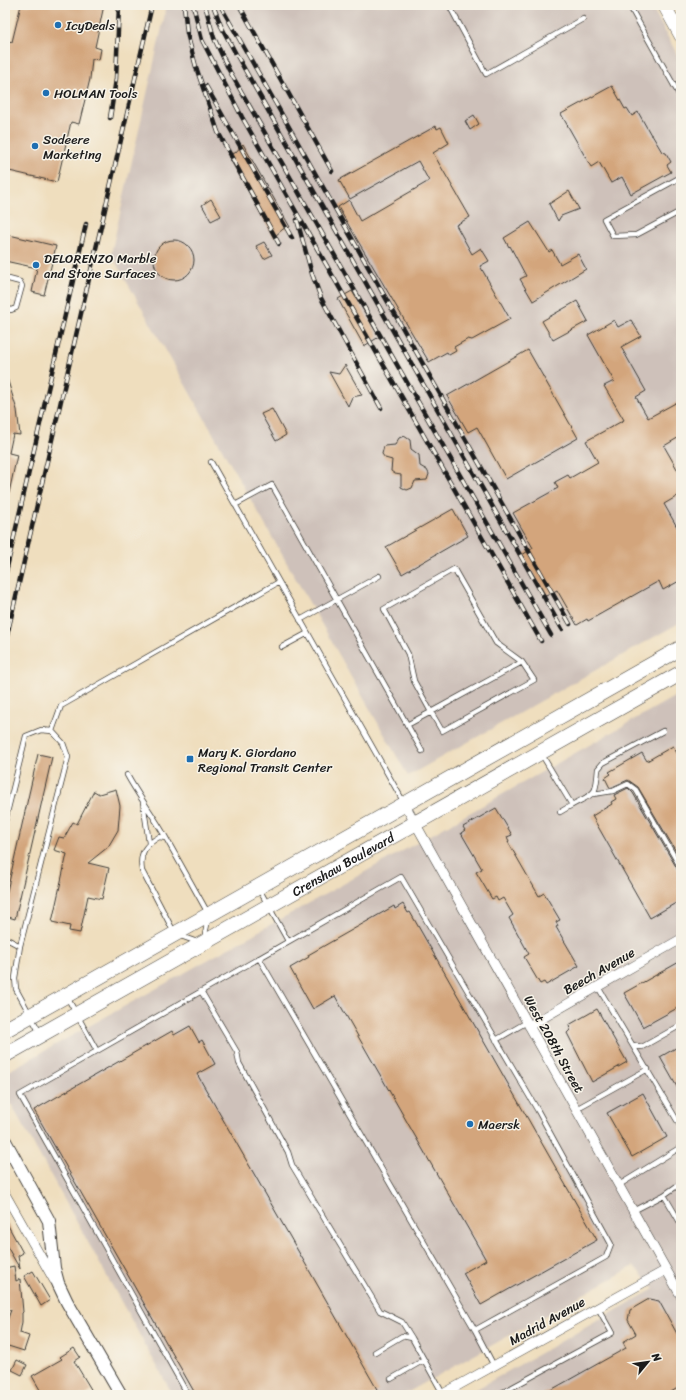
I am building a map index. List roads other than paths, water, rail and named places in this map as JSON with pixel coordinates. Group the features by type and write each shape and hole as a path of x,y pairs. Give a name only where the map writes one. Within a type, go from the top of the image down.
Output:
{"main road":[{"path":"664,5 681,36"},
{"name":"Crenshaw Boulevard","path":"5,1030 681,648"},
{"name":"Crenshaw Boulevard","path":"5,1055 681,673"}],"street":[{"name":"West 208th Street","path":"405,805 681,1296"},
{"name":"Beech Avenue","path":"528,1024 598,987 681,939"},
{"path":"5,1141 49,1221 54,1268 67,1302"},
{"path":"5,1194 121,1395"},
{"name":"Madrid Avenue","path":"442,1394 666,1270"}],"lane":[{"path":"449,5 486,74 583,19"},
{"path":"629,5 681,98"},
{"path":"681,177 604,219 614,236 636,235 681,211"},
{"path":"5,278 20,282 22,286 16,308 5,309"},
{"path":"211,462 405,805"},
{"path":"235,505 272,485 422,751"},
{"path":"454,569 496,643 522,662 534,680 442,731 431,712 414,681 408,654 384,609 454,569"},
{"path":"300,620 379,576"},
{"path":"52,731 61,706 279,582"},
{"path":"282,647 308,632"},
{"path":"407,725 522,662"},
{"path":"5,821 26,736 41,730 52,731 62,743 68,757 20,946 15,978 16,989 41,1035"},
{"path":"593,794 597,787 598,769 602,763 663,730"},
{"path":"541,753 572,805"},
{"path":"127,774 143,802 150,808 209,915 203,944 175,934 142,871 140,862 142,852 149,842 159,837 166,838"},
{"path":"560,812 593,794 613,791 628,784 636,790 681,868"},
{"path":"143,802 149,842"},
{"path":"188,1395 20,1095 401,877 496,1040 611,1244 606,1257 475,1330"},
{"path":"258,888 288,942"},
{"path":"5,938 20,946"},
{"path":"259,958 475,1330 494,1366"},
{"path":"598,987 680,1121 681,1127"},
{"path":"201,991 238,1052 239,1064 288,1152 292,1165 380,1310 402,1322 442,1394"},
{"path":"66,995 97,1051"},
{"path":"496,1040 528,1024"},
{"path":"633,1045 642,1047 681,1025"},
{"path":"576,1109 648,1070"},
{"path":"619,1185 681,1147"},
{"path":"633,1211 664,1195 681,1182"},
{"path":"664,1195 681,1224"},
{"path":"498,1395 612,1333 598,1308"},
{"path":"375,1352 402,1336 412,1338"},
{"path":"391,1380 424,1360"}],"railway":[{"path":"110,118 116,79 119,5"},
{"path":"5,644 152,5"},
{"path":"184,5 187,33 196,67 218,132 279,244"},
{"path":"193,5 202,40 242,117 541,641"},
{"path":"205,5 214,38 229,70 551,635"},
{"path":"213,5 221,26 236,54 562,629"},
{"path":"220,5 570,624"},
{"path":"239,5 332,171"},
{"path":"206,86 292,238"},
{"path":"297,220 312,274 321,298 381,408"},
{"path":"5,576 86,224"}],"place":[{"name":"IcyDeals","path":"58,25"},
{"name":"HOLMAN Tools","path":"46,93"},
{"name":"Sodeere Marketing","path":"35,146"},
{"name":"DELORENZO Marble and Stone Surfaces","path":"36,265"},
{"name":"Mary K. Giordano Regional Transit Center","path":"190,759"},
{"name":"Maersk","path":"470,1124"}]}
